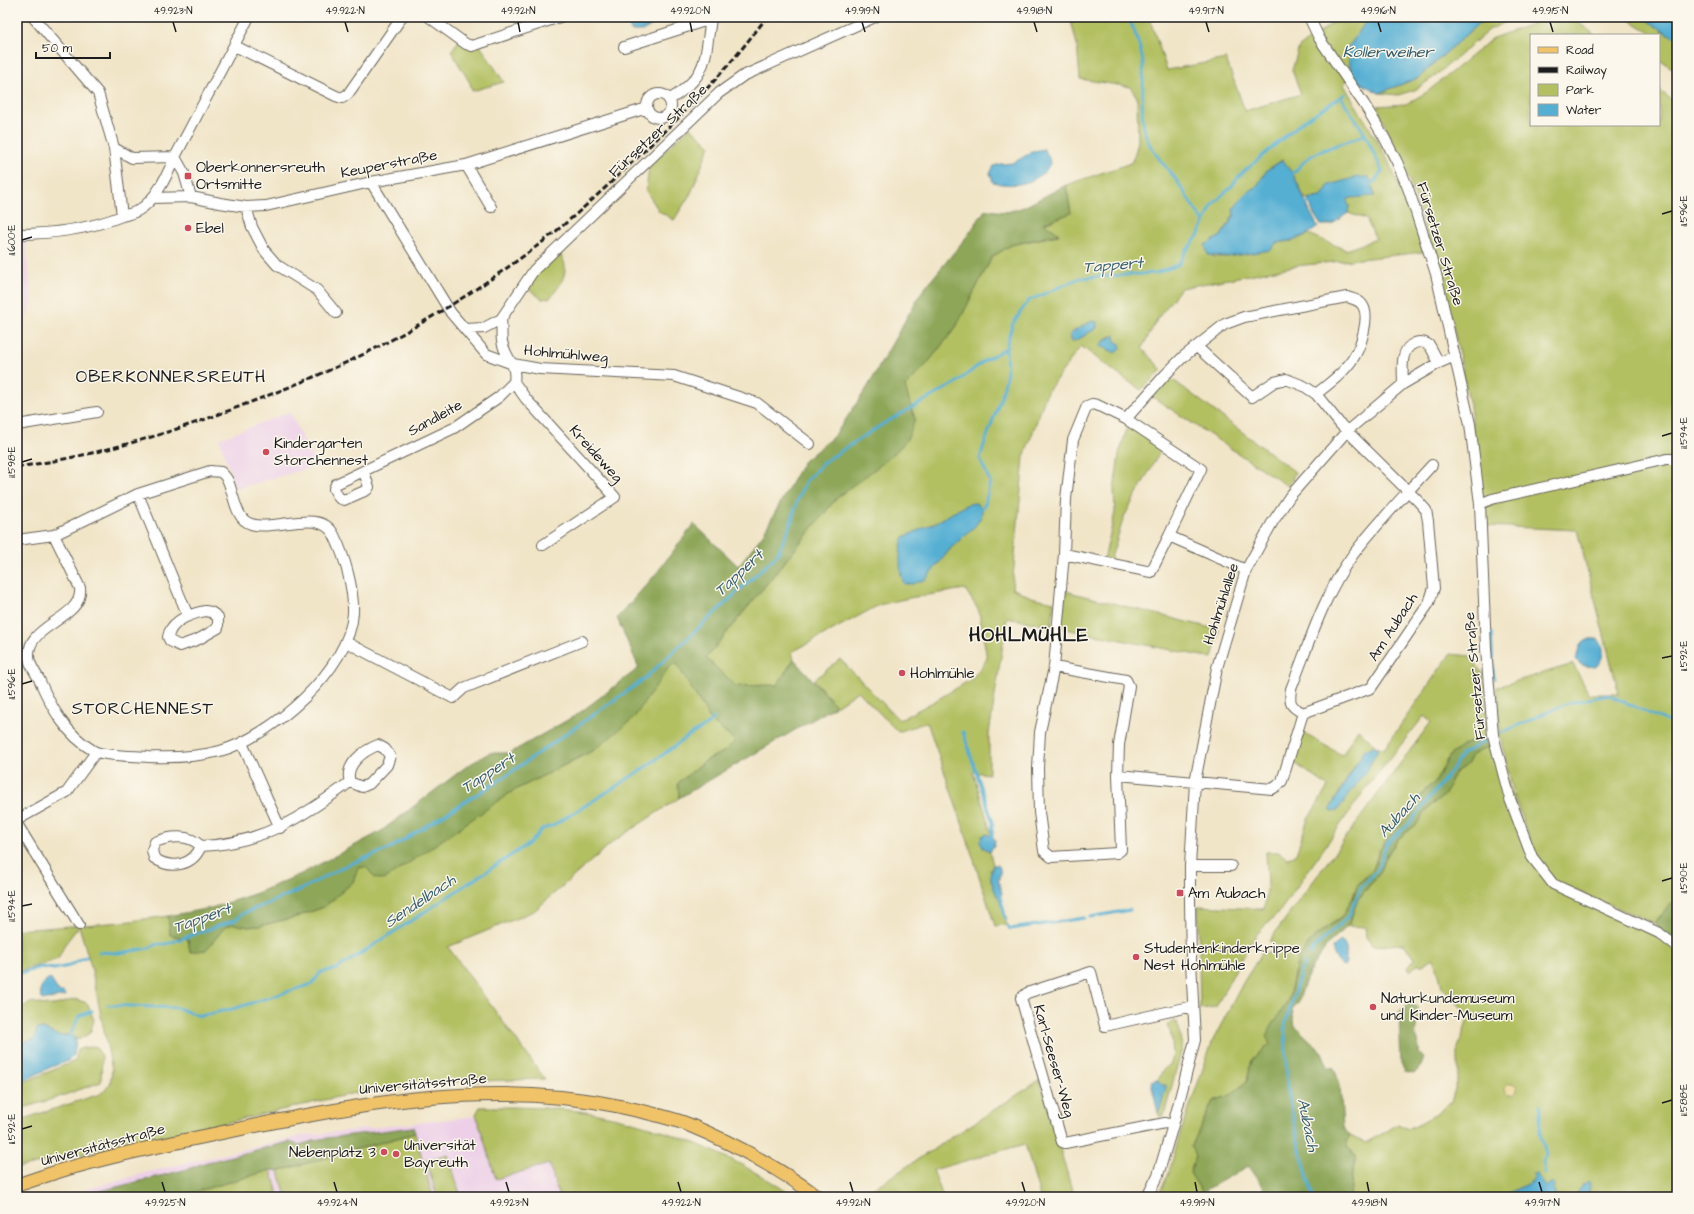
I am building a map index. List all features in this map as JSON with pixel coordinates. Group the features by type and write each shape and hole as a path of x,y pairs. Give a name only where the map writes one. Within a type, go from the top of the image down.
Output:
{"main road":[{"name":"Universitätsstraße","path":"17,1185 76,1166 150,1148 341,1109 449,1095 521,1094 588,1100 643,1111 685,1124 730,1144 788,1175 818,1197"},
{"path":"17,1178 41,1177"}],"street":[{"path":"33,17 98,93 114,148 122,216"},
{"path":"17,234 41,234 92,226 139,210 152,198 168,172 249,17"},
{"path":"234,46 342,98 348,94 402,17"},
{"path":"429,17 466,44 472,46 560,17"},
{"name":"Fürsetzer Straße","path":"502,319 534,270 719,93 743,76 875,17"},
{"name":"Fürsetzer Straße","path":"1309,17 1319,38 1384,137 1408,188 1436,274 1470,424 1480,504 1484,629 1493,735 1510,800 1532,857 1553,884 1659,933 1677,948"},
{"path":"624,47 710,19 703,68 696,80 683,92 669,100"},
{"path":"663,94 669,100 669,112 661,117 653,116 647,108 648,101 655,95 663,94"},
{"name":"Keuperstraße","path":"152,198 192,197 246,207 266,206 371,182 466,165 647,108"},
{"path":"114,148 132,158 175,157"},
{"path":"175,157 184,173 192,197"},
{"path":"466,165 491,207"},
{"name":"Hohlmühlweg","path":"371,182 451,313 486,354 513,364 540,369 674,376 757,403 810,444"},
{"path":"246,207 252,227 268,255 277,265 317,290 336,313"},
{"path":"1126,419 1183,357 1225,324 1244,317 1347,297 1358,300 1364,306 1366,317 1361,343 1354,357 1336,378 1316,394"},
{"path":"465,329 484,328 502,319 502,341 513,364 515,374 514,382"},
{"path":"1403,384 1404,355 1413,343 1426,343 1430,346 1439,363"},
{"name":"Am Aubach","path":"1197,347 1252,397 1274,382 1286,379 1304,386 1316,394 1347,431 1426,510 1434,588 1429,603 1371,688 1303,713"},
{"name":"Hohlmühlallee","path":"1147,1197 1158,1175 1173,1126 1195,1040 1190,933 1190,866 1196,782 1217,668 1246,570 1272,523 1290,496 1347,431 1403,384 1439,363 1455,356"},
{"name":"Sandleite","path":"364,472 454,428 498,397 514,382"},
{"name":"Kreideweg","path":"514,382 526,399 615,497 543,545"},
{"path":"1054,667 1126,680 1129,686 1119,746 1118,774 1121,850 1117,854 1050,857 1044,850 1039,812 1038,768 1040,732 1054,667 1064,554 1066,499 1073,440 1088,406 1092,404 1097,405 1126,419 1201,469 1151,572 1064,554"},
{"path":"17,425 97,412"},
{"path":"1480,504 1492,499 1667,459 1677,459"},
{"path":"1118,774 1272,789 1277,786 1282,781 1303,713 1293,708 1290,700 1291,689 1327,599 1352,557 1432,464"},
{"path":"17,540 54,535 138,494 210,471 221,472 228,480 236,504 244,520 254,525 261,526 304,521 322,524 333,533 352,587 353,614 346,642 330,669 307,696 285,716 242,743 202,755 161,757 132,756 96,752 65,726 55,713 30,661 30,646 40,631 60,619 77,602 81,595 80,588 54,535"},
{"path":"138,494 188,616"},
{"path":"1169,536 1246,570"},
{"path":"198,612 211,612 218,617 218,628 187,644 180,646 175,644 170,641 168,637 169,630 179,621 188,616 198,612"},
{"path":"346,642 452,698 464,688 582,641"},
{"path":"242,743 280,828"},
{"path":"17,820 67,792 96,752"},
{"path":"201,846 217,846 235,842 280,828 315,808 350,782"},
{"path":"17,824 79,925"},
{"path":"1190,866 1231,866"},
{"name":"Karl-Seeser-Weg","path":"1173,1126 1165,1123 1065,1144 1062,1142 1021,998 1027,993 1091,972 1105,1026 1193,1006"}],"shaded area":[{"path":"25,239 32,302 21,336 17,339 17,240"},
{"name":"Kindergarten Storchennest","path":"290,412 316,466 236,489 219,439"},
{"name":"Universität Bayreuth","path":"555,1112 580,1197 60,1197 148,1172 301,1136 494,1114"}],"green space":[{"path":"1070,17 1149,17 1167,70 1226,59 1245,111 1301,94 1292,70 1299,47 1341,17 1369,17 1348,48 1351,71 1344,85 1386,156 1411,213 1424,252 1296,266 1181,288 1158,318 1142,348 1162,370 1141,390 1081,346 1047,392 1024,457 1012,588 1031,597 1054,602 1052,626 1007,618 989,734 989,774 973,772 992,836 986,834 988,851 990,852 993,865 990,869 1007,925 995,926 963,826 927,722 898,732 858,691 836,706 814,680 840,659 899,720 972,679 987,659 979,611 965,589 909,598 879,605 792,652 794,659 777,685 736,686 706,658 836,499 851,485 884,462 915,419 904,387 926,365 956,327 992,257 1011,245 1059,235 1044,223 1071,213 1066,185 1131,163 1138,141 1137,97 1130,87 1080,79 1077,45","holes":["1282,160 1295,178 1305,199 1321,197 1369,177 1375,195 1351,198 1347,200 1349,206 1348,213 1366,219 1376,239 1346,250 1309,234 1293,241 1276,243 1227,257 1213,257 1205,245 1221,236 1247,192 1257,186 1267,170","1092,321 1097,328 1071,341 1074,331","1111,336 1115,341 1110,351 1100,346","968,504 976,525 951,548 926,579 901,576 901,551 904,537 937,522"]},
{"path":"1492,17 1516,17 1489,30 1434,77 1415,90 1398,95 1379,93 1418,78 1479,23"},
{"path":"1551,17 1571,17 1594,34 1530,34 1530,126 1660,126 1660,91 1677,104 1677,902 1673,902 1654,923 1555,882 1535,856 1515,798 1500,737 1497,687 1573,664 1589,694 1619,694 1577,530 1485,526 1470,406 1452,320 1413,190 1377,106 1406,104 1427,92 1493,38"},
{"path":"1625,17 1642,17 1677,39 1677,71 1660,61 1660,34 1652,34"},
{"path":"460,39 479,44 504,82 472,91 470,83 451,51"},
{"path":"690,127 710,145 691,193 674,220 659,211 646,191 649,166"},
{"path":"1066,185 1071,213 1044,223 1059,234 1011,245 992,257 956,327 926,365 905,387 915,419 907,440 881,465 836,499 706,658 736,686 777,685 794,659 836,706 679,798 678,783 705,761 725,751 735,741 712,722 676,663 669,667 633,719 594,750 513,791 384,880 375,878 366,867 358,868 353,882 324,907 296,917 259,926 248,927 233,924 225,927 206,950 190,952 188,939 170,935 168,916 211,908 257,893 301,874 380,832 467,766 489,753 510,753 578,714 639,668 617,618 655,575 694,524 738,566 762,536 803,462 835,435 867,388 920,294 968,235 985,210 1007,212 1024,207"},
{"path":"559,251 565,264 563,279 550,298 542,299 526,287 533,275"},
{"path":"1168,376 1295,472 1289,487 1151,396"},
{"path":"1128,425 1162,448 1124,517 1110,561 1104,560 1115,512 1114,490 1119,454"},
{"path":"1065,591 1219,630 1212,658 1060,628"},
{"path":"1450,654 1471,656 1483,675 1488,736 1465,744 1449,756 1436,781 1426,789 1413,808 1409,817 1398,826 1379,851 1373,870 1357,885 1353,898 1341,918 1322,930 1294,973 1289,998 1276,1021 1270,1044 1252,1060 1247,1081 1231,1095 1213,1101 1191,1147 1195,1156 1190,1173 1202,1192 1194,1197 1158,1197 1169,1172 1178,1140 1213,1040 1244,981 1262,953 1279,951 1296,957 1269,941 1431,722 1424,716 1364,791 1280,911 1257,934 1241,959 1216,1007 1200,1009 1198,906 1264,909 1268,884 1266,852 1278,852 1289,859 1288,858 1296,854 1308,819 1328,787 1293,762 1303,733 1342,755 1358,729 1376,746 1384,749","holes":["1372,747 1376,747 1377,752 1337,811 1332,805 1353,768"]},
{"path":"676,662 712,722 736,741 725,751 705,761 678,783 679,798 614,841 534,911 448,947 545,1079 444,1082 359,1092 152,1140 17,1168 17,1121 100,1094 110,1085 112,1070 91,966 79,926 65,944 58,959 17,972 17,930 123,922 168,916 170,935 188,939 190,952 218,934 225,927 233,924 248,927 259,926 296,917 324,907 353,882 358,868 366,866 375,878 513,791 594,750 669,667"},
{"path":"1493,735 1495,743 1472,755 1467,765 1455,772 1445,795 1429,807 1416,825 1399,838 1387,855 1380,873 1358,899 1348,926 1329,943 1313,965 1298,1003 1292,1009 1295,1026 1322,1052 1328,1067 1334,1068 1340,1085 1343,1127 1350,1136 1346,1142 1348,1148 1356,1155 1352,1174 1350,1197 1269,1197 1248,1166 1202,1192 1190,1173 1195,1156 1191,1147 1213,1101 1231,1095 1247,1081 1252,1060 1270,1044 1266,1036 1289,998 1298,958 1310,942 1323,930 1341,918 1353,898 1357,885 1373,870 1379,851 1387,839 1398,826 1409,817 1413,808 1426,789 1436,781 1449,756 1465,744"},
{"path":"1495,743 1532,857 1553,884 1677,947 1677,1197 1592,1197 1593,1196 1590,1192 1591,1187 1583,1185 1578,1193 1582,1197 1556,1197 1554,1190 1543,1184 1538,1173 1531,1182 1501,1197 1350,1197 1352,1174 1356,1155 1348,1148 1346,1142 1350,1136 1365,1143 1398,1124 1408,1129 1435,1115 1451,1102 1458,1079 1458,1048 1467,1022 1464,1010 1442,987 1437,967 1432,958 1423,965 1417,965 1410,971 1407,968 1414,959 1404,944 1373,946 1366,937 1365,927 1348,926 1358,899 1380,873 1387,855 1399,838 1416,825 1429,807 1445,795 1455,772 1467,765 1472,755"},
{"path":"1673,902 1677,902 1677,944 1654,923"},
{"path":"75,999 87,1003 94,1020 90,1033 80,1039 76,1039 66,1034 58,1036 44,1029 37,1029 34,1039 21,1043 17,1039 17,1012 22,1007 33,1002 45,1005 54,1005"},
{"path":"1408,1004 1417,1006 1418,1014 1416,1037 1419,1046 1419,1053 1424,1058 1421,1066 1414,1074 1405,1072 1401,1063 1399,1013"},
{"path":"1173,1021 1177,1022 1179,1028 1182,1049 1164,1115 1160,1117 1158,1113 1163,1096 1162,1085 1157,1080 1164,1069 1171,1063 1173,1054 1168,1024"},
{"path":"95,1046 102,1056 101,1082 17,1110 17,1085 75,1061 78,1049"},
{"path":"1040,1080 1074,1197 1040,1197 1025,1144 933,1170 943,1197 860,1197"},
{"path":"480,1107 578,1111 634,1122 662,1131 719,1154 746,1167 794,1197 559,1197 549,1164 496,1179 476,1114"},
{"path":"413,1127 415,1133 279,1171 271,1170 177,1197 77,1197 289,1142 300,1145 320,1139"},
{"name":"Nebenplatz 3","path":"415,1133 433,1197 286,1197 279,1171"},
{"path":"448,1154 460,1194 448,1197 437,1197 426,1160"},
{"path":"271,1170 279,1197 177,1197"}],"sand":[{"path":"1509,1083 1513,1083 1517,1089 1513,1095 1509,1095 1505,1091 1505,1087"}],"water":[{"path":"628,17 666,17 642,31 631,31 628,24"},
{"name":"Kollerweiher","path":"1369,17 1492,17 1479,23 1418,78 1379,93 1358,80 1354,76 1350,66 1348,48"},
{"path":"1642,17 1677,17 1677,39 1675,38"},
{"path":"1044,149 1049,157 1050,164 1037,178 1025,183 1012,185 993,182 990,173 994,166 1013,163 1034,151"},
{"path":"1283,160 1295,178 1318,227 1308,234 1298,238 1276,243 1271,250 1227,257 1208,255 1205,245 1221,236 1234,216 1233,209 1247,192 1257,186 1267,170"},
{"path":"1357,177 1369,177 1375,196 1351,198 1347,200 1349,206 1348,213 1331,225 1321,225 1313,213 1309,199 1321,197 1329,185"},
{"path":"1092,321 1097,322 1097,328 1072,342 1070,335 1074,331"},
{"path":"1115,335 1115,341 1120,344 1121,349 1115,353 1106,348 1100,347 1104,341"},
{"path":"976,503 982,508 982,515 976,525 951,548 926,579 913,584 904,584 900,560 904,537 937,522 968,504"},
{"path":"1590,639 1598,639 1601,642 1603,649 1601,660 1596,667 1582,665 1576,660 1581,644"},
{"path":"1369,748 1378,748 1366,771 1337,811 1332,812 1330,810 1332,805 1364,751"},
{"path":"986,834 992,836 995,840 990,852 983,847 980,841 982,836"},
{"path":"993,865 998,865 1000,870 999,882 1002,893 1000,897 997,896 991,880 991,869"},
{"path":"1339,942 1343,942 1346,950 1345,958 1347,961 1346,965 1343,966 1337,960 1332,948"},
{"path":"50,978 59,992 63,992 66,996 42,1000 40,993 41,987 44,982"},
{"path":"37,1029 45,1030 60,1036 70,1036 76,1039 74,1055 68,1061 51,1067 17,1084 17,1039 21,1043 34,1039"},
{"path":"1157,1080 1162,1085 1166,1085 1166,1090 1158,1113 1151,1082"},
{"path":"1538,1173 1539,1177 1547,1186 1550,1183 1555,1185 1554,1190 1556,1197 1501,1197 1531,1182 1534,1178 1533,1174"},
{"path":"1591,1182 1590,1192 1593,1196 1582,1197 1577,1193 1583,1185"}],"waterway":[{"path":"1128,17 1141,51 1143,63 1142,111 1144,130 1147,139 1153,151 1177,181 1204,222"},
{"name":"Tappert","path":"982,508 985,504 990,482 980,458 1002,395 1007,372 1006,348 1012,325 1028,301 1080,278 1156,273 1178,265 1186,251 1198,236 1213,204 1231,187 1240,175 1302,122 1345,94"},
{"name":"Tappert","path":"1292,174 1305,161 1319,152 1365,134 1341,97"},
{"path":"1365,134 1382,171 1374,182 1371,183"},
{"name":"Tappert","path":"99,952 119,953 150,948 156,944 166,944 235,920 242,914 300,890 345,866 389,849 500,780 643,680 777,555 791,523 798,498 806,481 824,462 886,422 956,383 984,361 1006,348"},
{"path":"1491,633 1494,679"},
{"name":"Aubach","path":"1501,733 1568,703 1609,695 1677,726"},
{"name":"Sendelbach","path":"108,1005 177,1008 200,1016 236,1008 312,984 321,972 337,969 530,843 542,829 552,826 621,783 705,726 714,718"},
{"path":"963,732 993,823 992,836"},
{"name":"Aubach","path":"1310,955 1314,948 1349,916 1361,887 1377,871 1387,843 1409,824 1452,770 1462,754 1490,738"},
{"path":"1000,897 1006,919"},
{"path":"1090,917 1130,910"},
{"path":"1008,926 1010,929 1084,918"},
{"name":"Tappert","path":"17,975 40,967 54,969 69,966 86,957"},
{"name":"Aubach","path":"1305,964 1301,970 1285,1026 1287,1086 1298,1142 1313,1197"},
{"name":"Sendelbach","path":"70,1036 79,1016 92,1011"},
{"path":"1540,1105 1540,1133 1546,1154 1543,1162 1545,1173"}],"railway":[{"path":"17,467 76,457 105,450 162,434 218,415 295,385 343,364 374,349 440,312 483,284 545,240 606,187 666,130 705,90 735,57 767,17"}],"place":[{"name":"Oberkonnersreuth Ortsmitte","path":"188,176"},
{"name":"Ebel","path":"188,228"},
{"name":"Kindergarten Storchennest","path":"266,452"},
{"name":"Hohlmühle","path":"902,673"},
{"name":"Am Aubach","path":"1180,893"},
{"name":"Studentenkinderkrippe Nest Hohlmühle","path":"1136,957"},
{"name":"Naturkundemuseum und Kinder-Museum","path":"1373,1007"},
{"name":"Nebenplatz 3","path":"384,1152"},
{"name":"Universität Bayreuth","path":"396,1154"}],"district":[{"name":"OBERKONNERSREUTH","path":"171,377"},
{"name":"HOHLMÜHLE","path":"1029,635"},
{"name":"STORCHENNEST","path":"143,709"}]}
